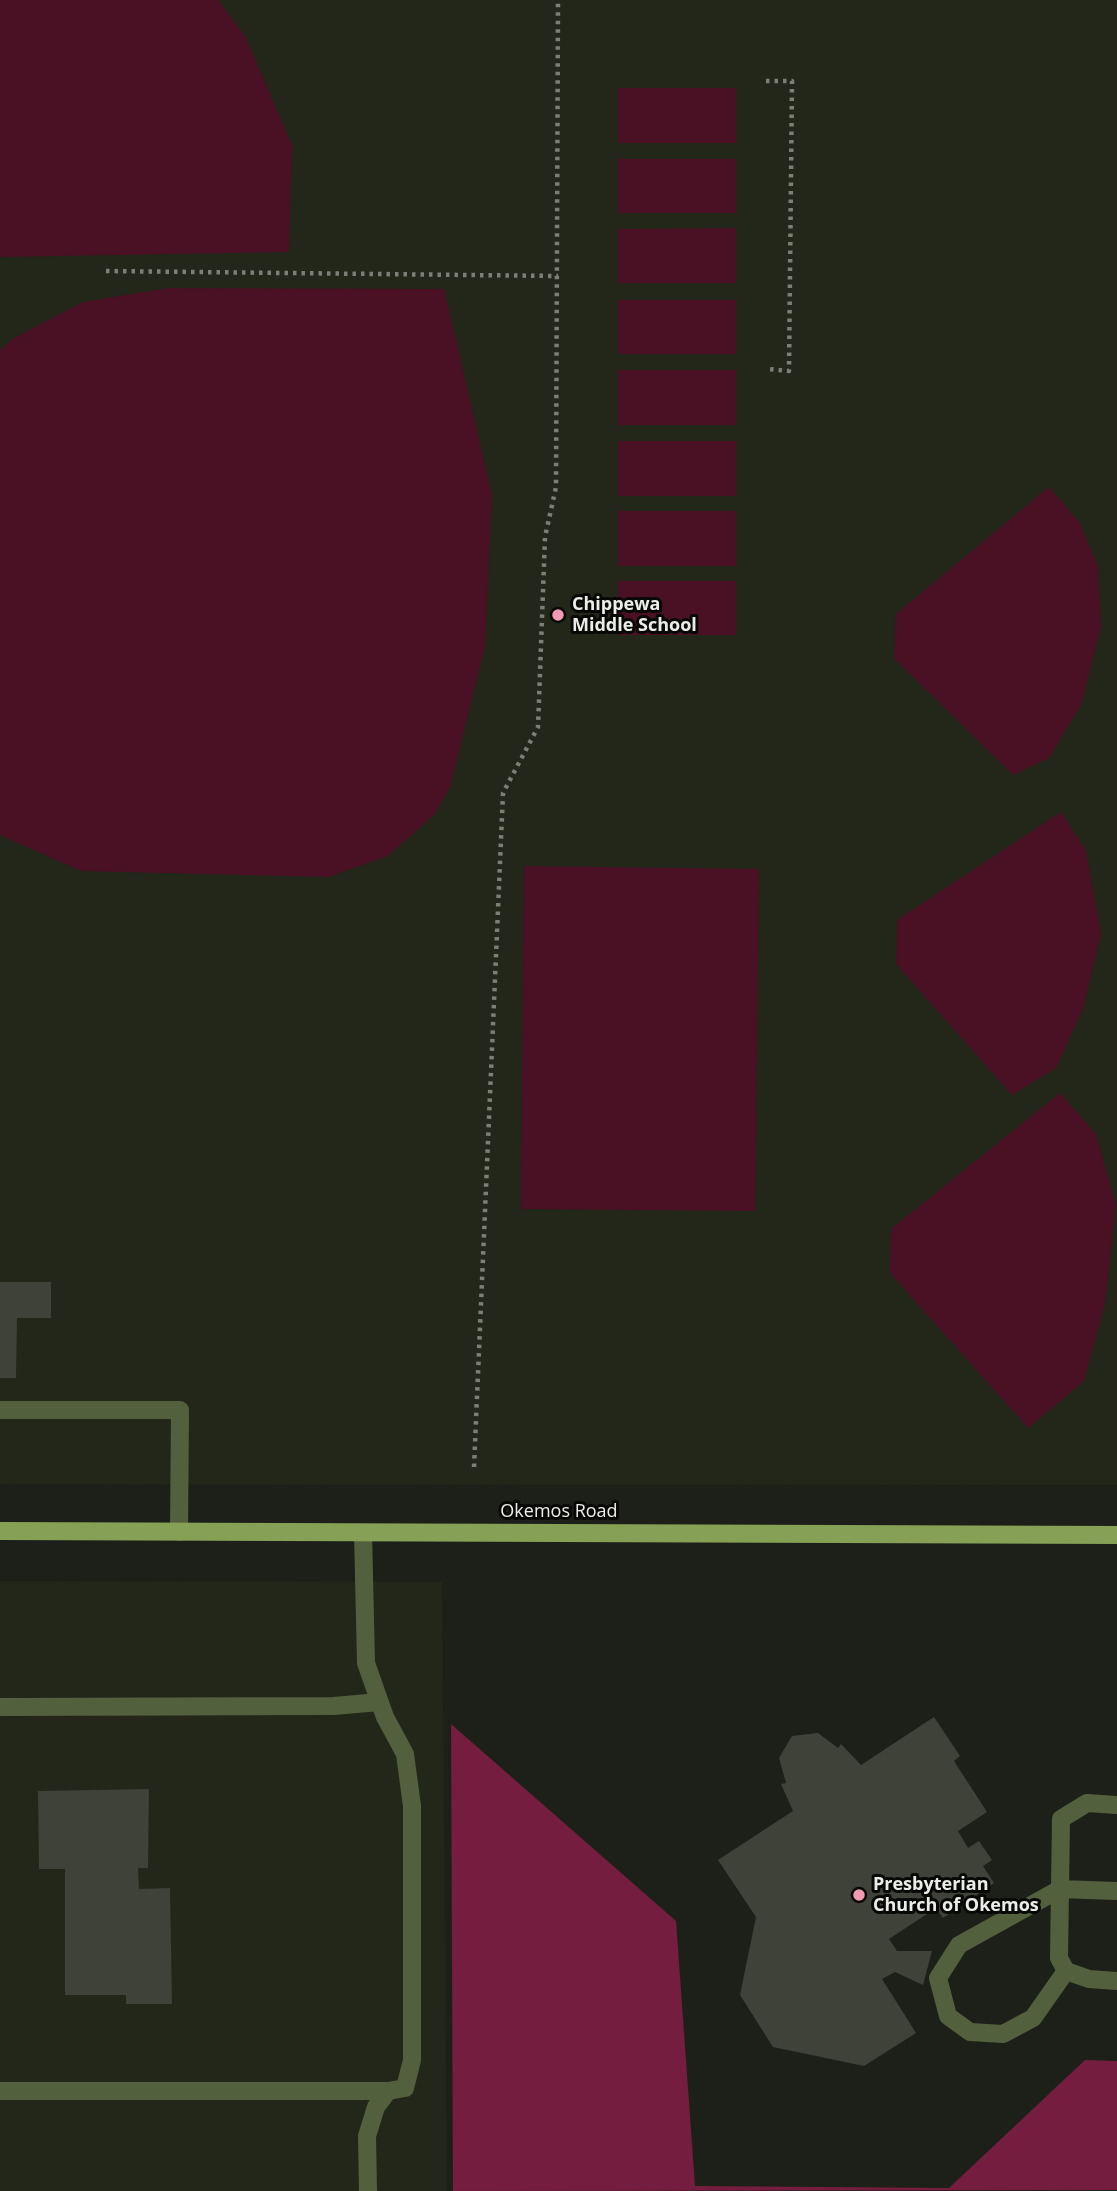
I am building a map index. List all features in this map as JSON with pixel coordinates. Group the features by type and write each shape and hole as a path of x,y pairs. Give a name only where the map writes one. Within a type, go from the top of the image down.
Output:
{"main road":[{"name":"Okemos Road","path":"0,1531 1117,1535"}],"lane":[{"path":"0,1410 180,1410 179,1532"},
{"path":"0,2091 388,2091 405,2088 412,2060 412,1806 405,1754 379,1702 366,1663 363,1533"},
{"path":"0,1707 334,1706 379,1702"},
{"path":"1117,1805 1087,1803 1061,1819 1059,1958 1066,1971 1089,1979 1117,1980"},
{"path":"1066,1971 1033,2018 1003,2034 970,2032 948,2016 938,1978 959,1945 1060,1889 1117,1891"},
{"path":"368,2191 367,2136 376,2107 388,2091"}],"path":[{"path":"474,1467 503,793 538,727 545,537 556,487 558,1"},
{"path":"766,81 792,81 789,371 767,369"},
{"path":"106,271 558,275"}],"shaded area":[{"name":"Chippewa Middle School","path":"0,0 1117,0 1117,1485 0,1484"},
{"path":"0,0 218,0 245,36 292,145 289,252 0,257"},
{"path":"618,88 736,88 736,143 618,143"},
{"path":"618,159 736,159 736,213 618,213"},
{"path":"736,228 736,283 618,283 618,229"},
{"path":"169,288 444,289 492,495 485,646 450,787 435,814 388,856 328,877 81,871 0,835 0,350 14,338 83,302"},
{"path":"618,300 736,300 736,354 618,354"},
{"path":"618,370 736,370 736,425 618,425"},
{"path":"618,441 736,441 736,496 618,496"},
{"path":"1049,487 1079,522 1098,566 1101,627 1081,705 1049,758 1013,775 894,658 896,614"},
{"path":"618,511 736,511 736,566 618,566"},
{"path":"618,581 736,581 736,635 618,635"},
{"path":"1061,812 1086,851 1101,934 1083,1009 1056,1068 1012,1095 896,964 897,920"},
{"path":"524,866 759,869 755,1211 521,1209"},
{"path":"1060,1093 1096,1134 1116,1205 1105,1303 1084,1381 1028,1428 890,1273 891,1229"},
{"path":"0,1581 442,1582 447,2191 0,2191"},
{"path":"451,1724 676,1921 695,2186 949,2188 1085,2060 1117,2061 1117,2190 453,2191"}],"building":[{"path":"0,1282 51,1282 51,1318 17,1318 16,1378 0,1378"},
{"name":"Presbyterian Church of Okemos","path":"934,1717 960,1756 954,1761 987,1812 958,1831 968,1848 979,1841 992,1860 983,1866 994,1883 943,1918 936,1908 889,1939 897,1951 932,1951 923,1985 895,1972 882,1979 916,2033 864,2066 773,2047 740,1995 756,1917 718,1860 793,1811 781,1784 786,1783 779,1758 792,1736 818,1733 838,1748 841,1744 861,1765"},
{"path":"149,1789 148,1868 138,1868 139,1889 170,1888 172,2004 126,2004 126,1995 65,1995 65,1869 39,1869 38,1791"}],"place":[{"name":"Chippewa Middle School","path":"558,615"},
{"name":"Presbyterian Church of Okemos","path":"859,1895"}]}
